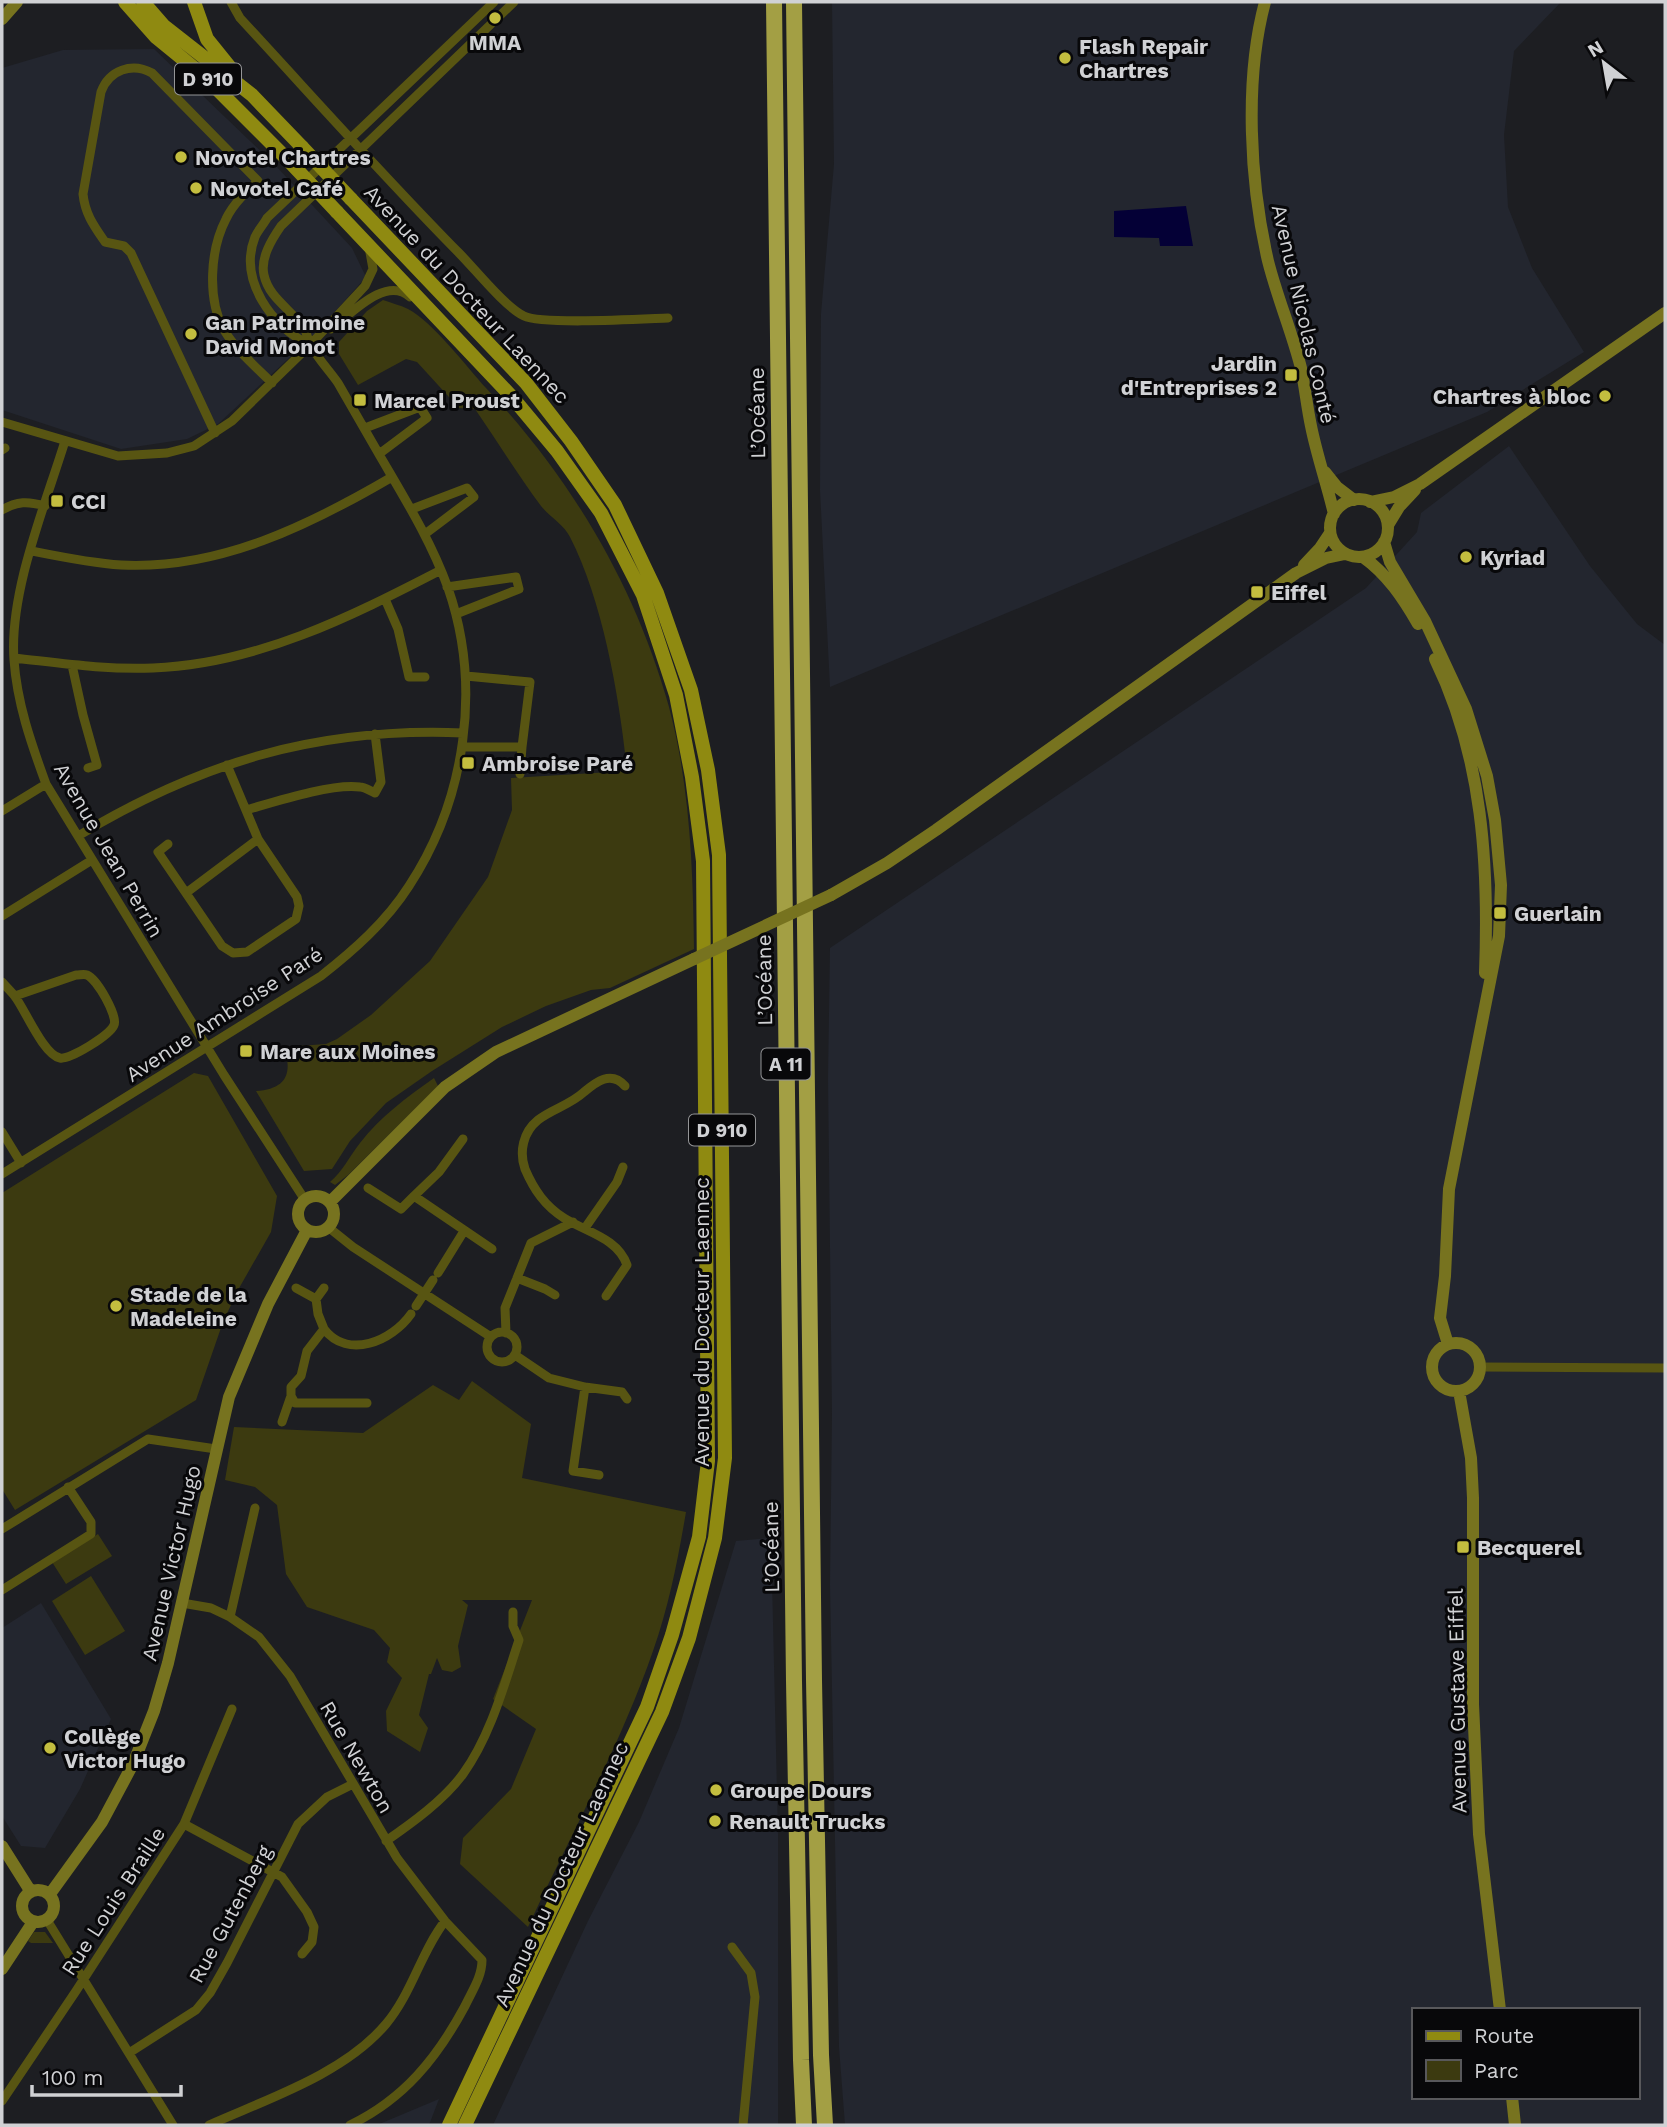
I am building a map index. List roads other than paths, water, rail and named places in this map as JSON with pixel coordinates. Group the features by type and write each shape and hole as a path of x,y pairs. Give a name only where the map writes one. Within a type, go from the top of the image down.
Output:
{"highway":[{"name":"L’Océane","path":"774,2 793,1681 804,2125"},
{"name":"L’Océane","path":"794,2 814,1694 821,2055 825,2125"}],"main road":[{"path":"2,19 18,2"},
{"name":"Avenue du Docteur Laennec","path":"125,2 156,37 205,77 288,160 512,397 557,451 601,513 643,596 676,695 692,777 703,861 708,1461 699,1537 672,1635 647,1707 449,2125"},
{"name":"Avenue du Docteur Laennec","path":"142,2 164,26 252,95 526,383 571,441 615,505 657,593 691,690 708,770 719,855 725,1458 715,1538 689,1638 662,1712 465,2125"},
{"name":"D 910","path":"194,2 207,39 252,95"},
{"name":"Avenue Nicolas Conté","path":"1265,2 1259,22 1253,94 1253,150 1258,205 1269,263 1301,368 1321,467 1334,514"},
{"path":"1296,573 1320,548 1330,533 1334,514 1342,505 1354,500 1370,502 1394,497 1420,485 1665,313"},
{"path":"1321,467 1337,487 1354,500"},
{"path":"1363,557 1375,552 1384,542 1388,525 1399,507 1420,485"},
{"path":"1370,502 1380,509 1388,525"},
{"path":"1330,533 1335,545 1345,554"},
{"path":"1384,542 1390,562 1425,621 1461,698 1487,776 1495,820 1501,885 1499,936 1449,1189 1440,1318 1448,1344"},
{"path":"330,1202 444,1087 496,1052 831,895 887,863 1296,573 1326,558 1345,554 1363,557 1380,569 1416,621 1456,709 1479,803 1486,860 1483,1012"},
{"path":"1486,860 1494,885"},
{"path":"320,1196 330,1202 334,1218 328,1227 318,1232 307,1230 298,1216 305,1200 320,1196"},
{"name":"Avenue Victor Hugo","path":"50,1894 102,1822 133,1764 154,1711 168,1663 229,1397 268,1304 307,1230"},
{"path":"1455,1343 1470,1347 1476,1353 1481,1367 1477,1381 1466,1390 1459,1391 1444,1388 1438,1383 1432,1369 1436,1354 1448,1344 1455,1343"},
{"name":"Avenue Gustave Eiffel","path":"1459,1391 1469,1447 1473,1499 1474,1704 1479,1834 1500,2008"},
{"path":"2,1846 31,1892"},
{"path":"2,1969 33,1922 47,1920 55,1908 50,1894 39,1890 31,1892 22,1905 25,1915 33,1922"},
{"path":"1511,2099 1515,2125"}],"street":[{"path":"231,2 240,18 361,150 525,317 668,318"},
{"path":"310,345 295,338 278,323 259,297 250,265 255,237 267,218 495,2"},
{"path":"310,345 305,329 275,298 264,274 268,245 281,226 514,2"},
{"path":"215,433 131,253 124,246 106,242 88,218 84,203 83,194 101,92 104,83 128,67 141,66 152,73 258,181 226,218 212,268 215,303 224,329 272,383"},
{"path":"2,422 118,456 167,453 194,446 232,421 366,286 373,269 369,246"},
{"path":"310,345 388,289 404,291 477,361"},
{"name":"Avenue Ambroise Paré","path":"2,1174 321,976 352,952 381,923 409,887 430,849 446,810 462,747 466,676 456,614 441,570 412,509 336,380 310,345"},
{"path":"365,428 420,407 427,418 379,454"},
{"name":"Avenue Jean Perrin","path":"65,441 18,600 14,658 22,713 46,784 207,1048 305,1200"},
{"path":"32,551 82,561 124,565 167,563 206,557 244,547 298,527 344,505 392,477"},
{"path":"412,509 467,488 474,497 425,534"},
{"path":"2,510 13,503 29,501 45,506"},
{"path":"14,658 72,665 155,668 234,657 304,635 385,599 441,570"},
{"path":"447,587 516,577 519,589 456,614"},
{"path":"385,599 398,629 409,677 425,677"},
{"path":"72,665 97,765 88,768"},
{"path":"466,676 530,682 520,774"},
{"path":"78,836 155,793 188,778 284,747 375,734 424,731 463,733"},
{"path":"246,810 310,793 348,787 361,787 375,793 381,782 375,734"},
{"path":"462,747 522,747"},
{"path":"168,844 158,852 222,946 233,953 247,952 296,919 299,906 297,897 258,839 228,765"},
{"path":"2,811 46,784"},
{"path":"186,893 258,839"},
{"path":"2,916 92,860"},
{"path":"2,982 15,996 48,1051 58,1058 68,1058 110,1032 116,1023 115,1014 93,980 86,974 15,996"},
{"path":"607,1296 626,1265 623,1255 611,1244 573,1223 541,1198 533,1187 521,1158 523,1142 538,1121 567,1105 593,1083 605,1078 620,1080 625,1086"},
{"path":"2,1132 20,1163"},
{"path":"368,1188 401,1209 439,1172 463,1139"},
{"path":"585,1228 617,1181 623,1167"},
{"path":"414,1196 492,1249"},
{"path":"506,1332 505,1308 531,1243 573,1223"},
{"path":"328,1227 491,1337"},
{"path":"324,1288 316,1299 318,1314 324,1329 332,1338 347,1345 363,1344 392,1335 404,1324 464,1231"},
{"path":"517,1278 555,1295"},
{"path":"296,1288 316,1299"},
{"path":"282,1422 291,1396 291,1387 301,1376 307,1351 324,1329"},
{"path":"506,1332 515,1339 517,1350 506,1362 496,1361 487,1350 491,1337 506,1332"},
{"path":"515,1355 549,1378 622,1392 627,1399"},
{"path":"1481,1367 1665,1368"},
{"path":"586,1387 573,1471 599,1475"},
{"path":"291,1396 295,1403 367,1403"},
{"path":"2,1529 148,1439 216,1449"},
{"path":"2,1590 91,1534 91,1522 68,1487"},
{"path":"230,1616 256,1508"},
{"name":"Rue Newton","path":"182,1603 211,1608 230,1616 259,1637 290,1676 386,1841 445,1921 482,1960 482,1970 477,1981 455,2024 431,2062 399,2094 367,2117 350,2125"},
{"path":"386,1841 421,1815 463,1775 485,1736 519,1640 513,1626 513,1612"},
{"name":"Rue Louis Braille","path":"2,2101 184,1824 232,1709"},
{"name":"Rue Gutenberg","path":"129,2053 195,2010 210,1993 228,1963 298,1824 327,1797 353,1784"},
{"path":"184,1824 282,1877 314,1927 312,1942 302,1954"},
{"path":"47,1920 173,2125"},
{"path":"209,2125 315,2077 371,2040 406,1996 436,1933 445,1921"},
{"path":"732,1947 751,1973 755,1997 743,2125"}],"place":[{"name":"MMA","path":"495,18"},
{"name":"Flash Repair Chartres","path":"1065,58"},
{"name":"Novotel Chartres","path":"181,157"},
{"name":"Novotel Café","path":"196,188"},
{"name":"Gan Patrimoine David Monot","path":"191,334"},
{"name":"Jardin d'Entreprises 2","path":"1291,375"},
{"name":"Chartres à bloc","path":"1605,396"},
{"name":"Marcel Proust","path":"360,400"},
{"name":"CCI","path":"57,501"},
{"name":"Kyriad","path":"1466,557"},
{"name":"Eiffel","path":"1257,592"},
{"name":"Ambroise Paré","path":"468,763"},
{"name":"Guerlain","path":"1500,913"},
{"name":"Mare aux Moines","path":"246,1051"},
{"name":"Stade de la Madeleine","path":"116,1306"},
{"name":"Becquerel","path":"1463,1547"},
{"name":"Collège Victor Hugo","path":"50,1748"},
{"name":"Groupe Dours","path":"716,1790"},
{"name":"Renault Trucks","path":"715,1821"}]}
